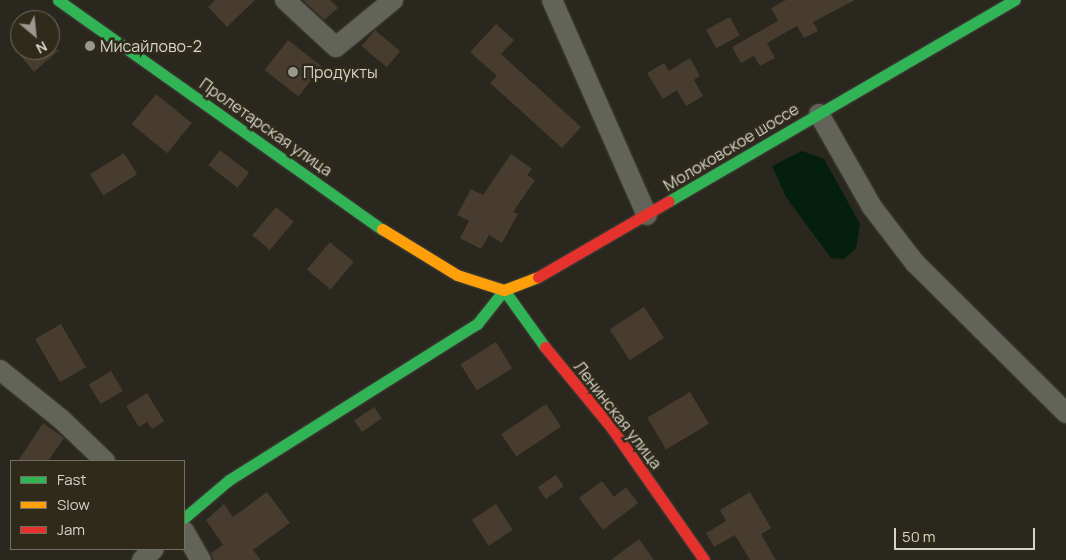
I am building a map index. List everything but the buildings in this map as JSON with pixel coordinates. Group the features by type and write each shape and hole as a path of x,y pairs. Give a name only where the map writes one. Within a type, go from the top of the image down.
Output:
{"main road":[{"name":"Пролетарская улица","path":"58,0 404,244 457,275 504,290"},
{"name":"Молоковское шоссе","path":"504,290 533,280 1015,0"},
{"path":"185,517 229,480 477,324 504,290"},
{"name":"Ленинская улица","path":"504,290 533,333 611,427 704,560"}],"street":[{"path":"285,0 336,47 392,0"},
{"path":"552,0 647,215"},
{"path":"819,114 872,207 916,263 1066,413"},
{"path":"0,370 61,419 104,460"},
{"path":"185,533 201,560"},
{"path":"142,560 153,550"}],"shaded area":[{"path":"802,151 824,159 860,224 856,248 844,259 831,258 786,197 772,166"}],"traffic: fast":[{"path":"58,0 382,229"},
{"path":"669,201 1015,0"},
{"path":"185,517 229,480 477,324 504,290 545,347"}],"traffic: slow":[{"path":"382,229 457,275 504,290 538,277"}],"traffic: jam":[{"path":"538,277 669,201"},
{"path":"545,347 611,427 704,560"}],"place":[{"name":"Мисайлово-2","path":"90,46"},
{"name":"Продукты","path":"293,72"}]}
